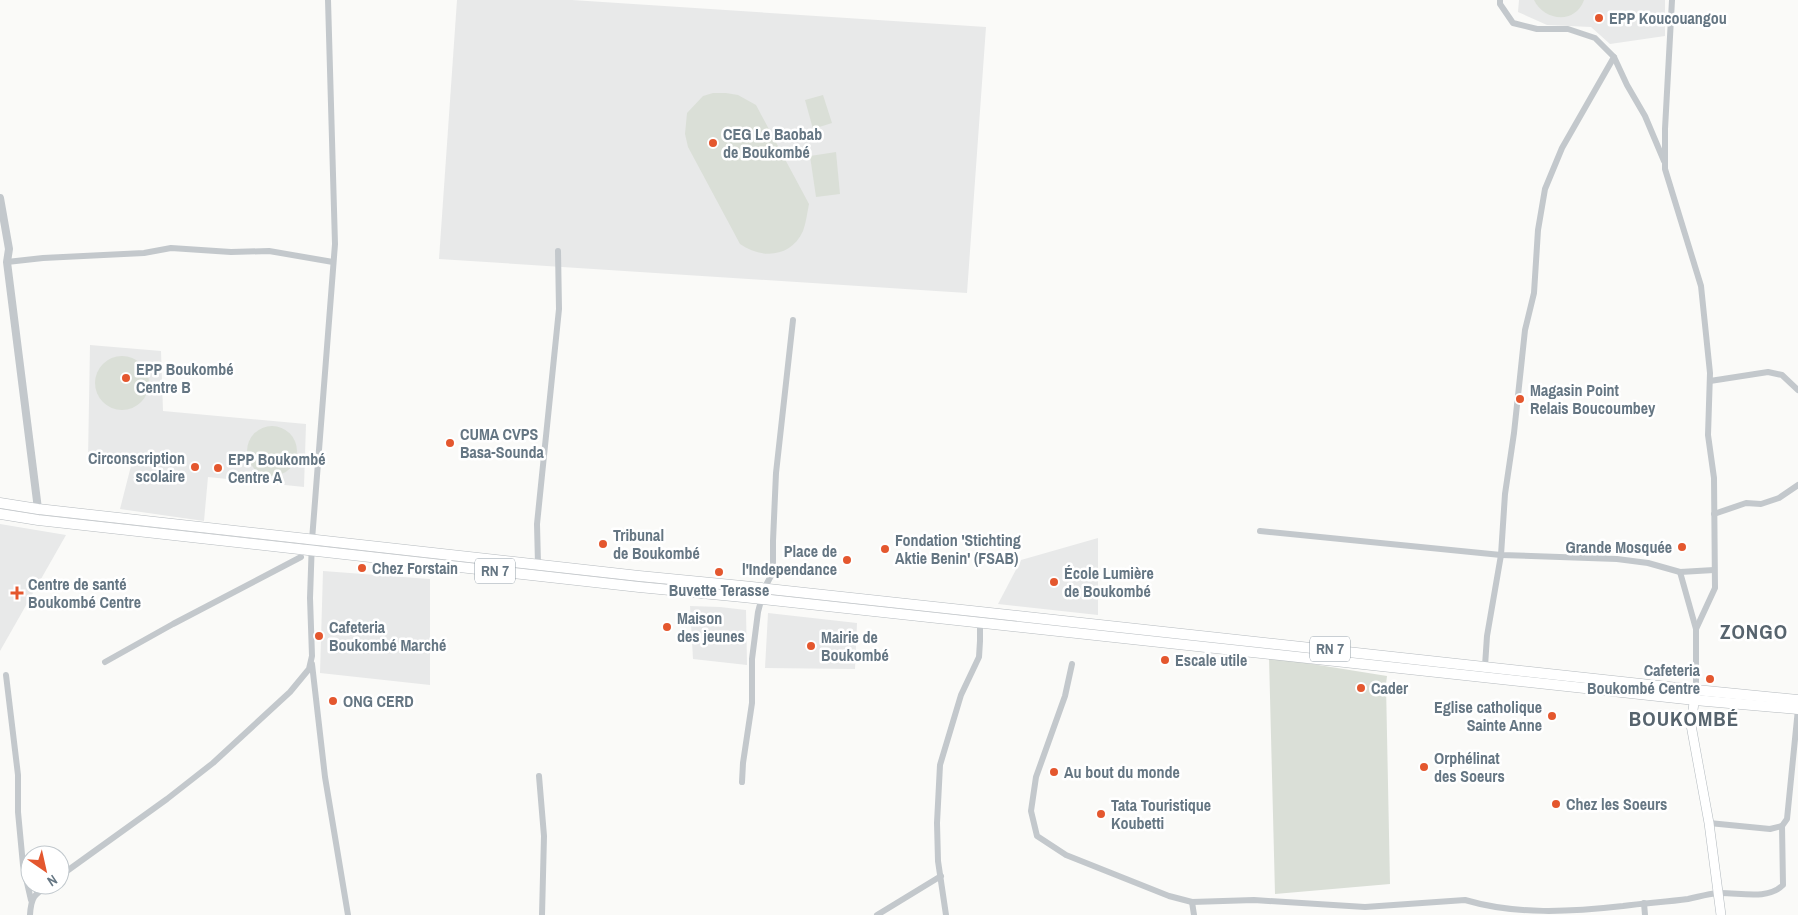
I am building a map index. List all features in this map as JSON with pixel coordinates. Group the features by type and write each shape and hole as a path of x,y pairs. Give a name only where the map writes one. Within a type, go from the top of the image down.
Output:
{"main road":[{"name":"RN 7","path":"0,503 312,540 1485,666 1798,710"},
{"name":"RN 7","path":"0,514 311,551 952,621 1695,695 1798,700"},
{"path":"1695,695 1690,725 1709,823 1721,915"}],"street":[{"path":"328,0 334,244 311,551 310,598 314,689 348,915"},
{"path":"1500,0 1500,4 1513,23 1537,29 1568,29 1595,38 1614,57 1627,85 1645,116 1665,164"},
{"path":"1672,0 1665,129 1665,169 1701,286 1710,381 1708,435 1714,478 1715,588 1696,629"},
{"path":"1485,666 1487,636 1501,555 1505,494 1514,433 1525,330 1534,293 1538,230 1545,189 1562,148 1614,57"},
{"path":"0,198 9,249 7,262 38,509"},
{"path":"7,262 43,258 144,253 171,248 231,252 269,251 333,262"},
{"path":"538,564 537,524 559,309 558,251"},
{"path":"742,782 743,762 752,703 752,659 764,589 773,572 776,472 793,320"},
{"path":"1710,381 1768,372 1782,375 1798,390"},
{"path":"1714,514 1746,503 1761,504 1779,498 1798,485"},
{"path":"1260,532 1501,555 1618,559 1648,563 1680,572 1714,570"},
{"path":"105,662 301,557"},
{"path":"1680,572 1696,629 1695,695"},
{"path":"946,915 937,823 940,765 961,694 979,657 980,623"},
{"path":"70,869 167,799 213,763 290,692 309,668 312,656"},
{"path":"1072,664 1065,696 1036,777 1031,811 1037,836 1066,855 1169,896 1192,902 1254,900 1365,907 1464,900 1476,904 1517,910 1554,912 1594,910 1687,899 1717,893 1763,894 1777,891 1783,885 1782,826"},
{"path":"6,675 18,775 18,812 23,866 31,900 30,915"},
{"path":"1785,698 1798,693"},
{"path":"1709,823 1770,829 1782,826 1787,820 1798,710"},
{"path":"539,776 544,836 542,915"},
{"path":"877,915 941,876"},
{"path":"31,900 35,895"},
{"path":"1192,902 1194,915"},
{"path":"1644,904 1645,915"}],"shaded area":[{"name":"CEG Le Baobab de Boukombé","path":"457,0 572,0 986,27 967,293 439,259"},
{"name":"EPP Koucouangou","path":"1519,0 1665,0 1665,36 1610,44 1591,27 1547,25 1518,12"},
{"path":"1534,0 1584,0 1574,14 1567,17 1559,17 1545,12"},
{"path":"713,93 738,95 756,105 809,204 803,231 791,247 783,251 766,254 748,249 740,244 688,147 685,134 687,113 703,96"},
{"path":"823,95 832,123 813,129 805,100"},
{"path":"836,152 840,194 816,197 810,156"},
{"name":"EPP Boukombé Centre A","path":"90,345 161,351 163,411 306,424 304,487 208,477 204,521 120,509 133,458 88,459"},
{"path":"122,356 132,358 141,364 147,373 149,383 147,393 141,402 132,408 122,410 112,408 103,402 97,393 95,383 97,373 103,364 112,358"},
{"path":"267,426 277,426 290,433 297,446 297,456 290,469 277,476 267,476 258,472 251,465 247,456 247,446 251,437 258,430"},
{"name":"Centre de santé Boukombé Centre","path":"0,524 66,535 0,651"},
{"name":"École Lumière de Boukombé","path":"1098,538 1098,615 998,604 1021,560"},
{"path":"323,571 430,579 430,685 320,673"},
{"path":"690,606 746,610 747,665 693,659"},
{"name":"Mairie de Boukombé","path":"768,613 857,623 855,669 765,668"},
{"path":"1269,657 1387,676 1390,884 1275,894"}],"place":[{"name":"EPP Koucouangou","path":"1599,18"},
{"name":"CEG Le Baobab de Boukombé","path":"713,143"},
{"name":"EPP Boukombé Centre B","path":"126,378"},
{"name":"Magasin Point Relais Boucoumbey","path":"1520,399"},
{"name":"CUMA CVPS Basa-Sounda","path":"450,443"},
{"name":"Circonscription scolaire","path":"195,467"},
{"name":"EPP Boukombé Centre A","path":"218,468"},
{"name":"Tribunal de Boukombé","path":"603,544"},
{"name":"Grande Mosquée","path":"1682,547"},
{"name":"Fondation 'Stichting Aktie Benin' (FSAB)","path":"885,549"},
{"name":"Place de l'Independance","path":"847,560"},
{"name":"Chez Forstain","path":"362,568"},
{"name":"Buvette Terasse","path":"719,572"},
{"name":"École Lumière de Boukombé","path":"1054,582"},
{"name":"Centre de santé Boukombé Centre","path":"17,593"},
{"name":"Maison des jeunes","path":"667,627"},
{"name":"Cafeteria Boukombé Marché","path":"319,636"},
{"name":"Mairie de Boukombé","path":"811,646"},
{"name":"Escale utile","path":"1165,660"},
{"name":"Cafeteria Boukombé Centre","path":"1710,679"},
{"name":"Cader","path":"1361,688"},
{"name":"ONG CERD","path":"333,701"},
{"name":"Eglise catholique Sainte Anne","path":"1552,716"},
{"name":"Orphélinat des Soeurs","path":"1424,767"},
{"name":"Au bout du monde","path":"1054,772"},
{"name":"Chez les Soeurs","path":"1556,804"},
{"name":"Tata Touristique Koubetti","path":"1101,814"}],"district":[{"name":"ZONGO","path":"1754,632"},
{"name":"BOUKOMBÉ","path":"1684,719"}]}
